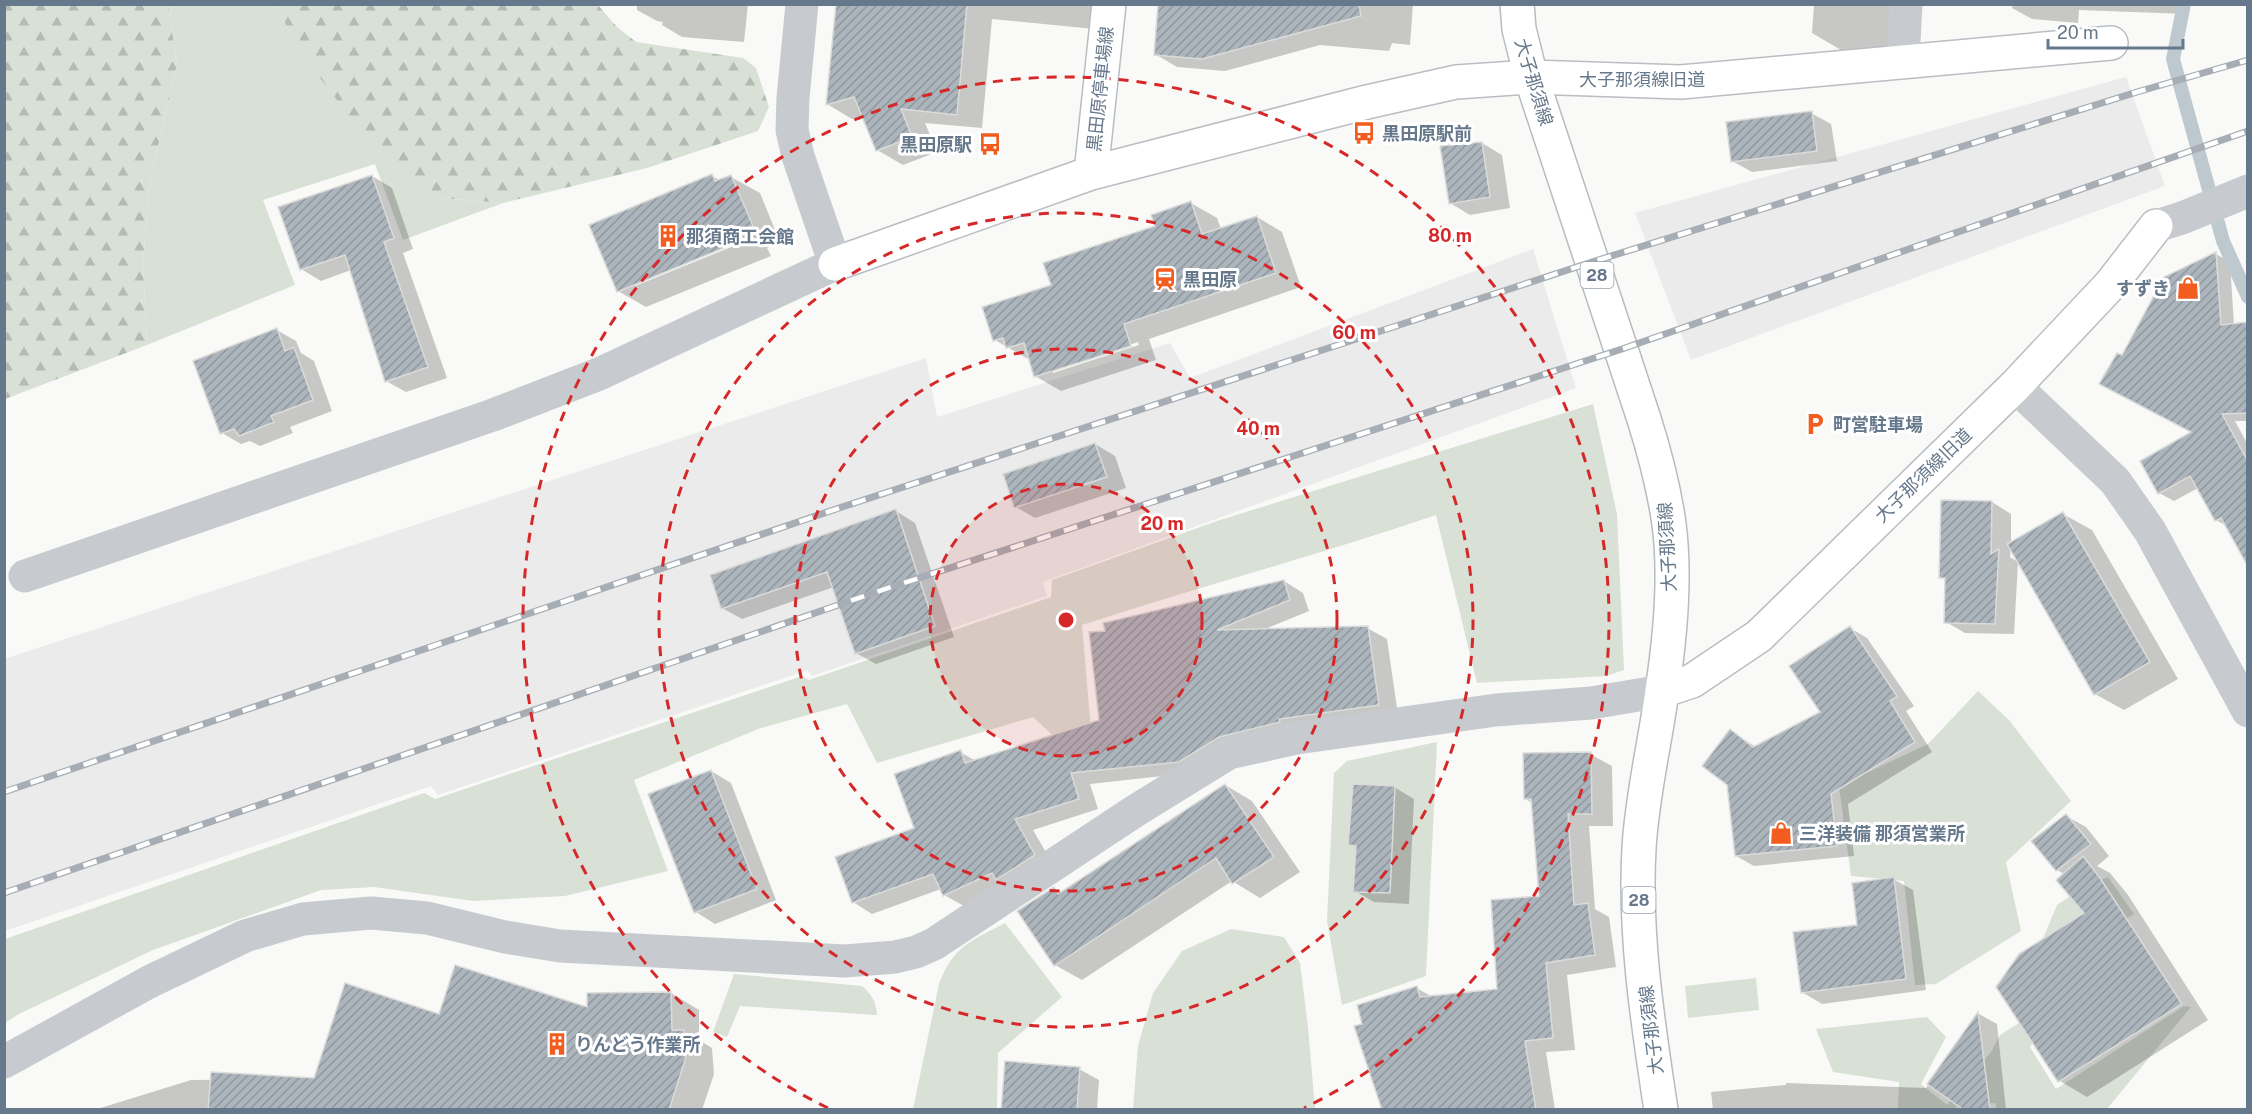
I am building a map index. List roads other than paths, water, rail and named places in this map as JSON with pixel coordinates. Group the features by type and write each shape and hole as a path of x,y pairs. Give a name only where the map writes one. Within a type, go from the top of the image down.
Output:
{"street":[{"path":"25,576 525,403 599,374 835,264 798,156 792,130 802,4"},
{"name":"黒田原停車場線","path":"1091,173 1109,4"},
{"name":"大子那須線","path":"1517,4 1519,29 1531,77 1622,349 1660,474 1670,527 1669,636 1642,806 1639,894 1650,1033 1661,1110"},
{"path":"1903,62 1906,4"},
{"name":"大子那須線旧道","path":"835,264 1091,173 1356,105 1456,82 1531,77 1681,82 2110,43"},
{"name":"大子那須線旧道","path":"1662,691 1692,681 1759,636 2015,386 2169,222 2244,193"},
{"path":"2015,386 2115,481 2150,531 2247,711"},
{"path":"4,1062 149,982 234,941 303,919 371,913 427,918 505,937 560,946 845,961 895,957 916,952 934,944 1229,753 1297,738 1496,710 1591,703 1662,691"}],"waterway":[{"path":"2184,4 2173,59 2223,241 2248,297"}],"railway":[{"path":"4,792 842,507 1592,262 2137,92 2248,60"},
{"path":"4,893 873,593 1622,349 2248,131"}],"place":[{"name":"黒田原駅前","path":"1364,133"},
{"name":"黒田原駅","path":"990,144"},
{"name":"那須商工会館","path":"668,236"},
{"name":"黒田原","path":"1165,279"},
{"name":"すずき","path":"2188,288"},
{"name":"町営駐車場","path":"1815,424"},
{"name":"三洋装備 那須営業所","path":"1781,833"},
{"name":"りんどう作業所","path":"557,1044"}]}
